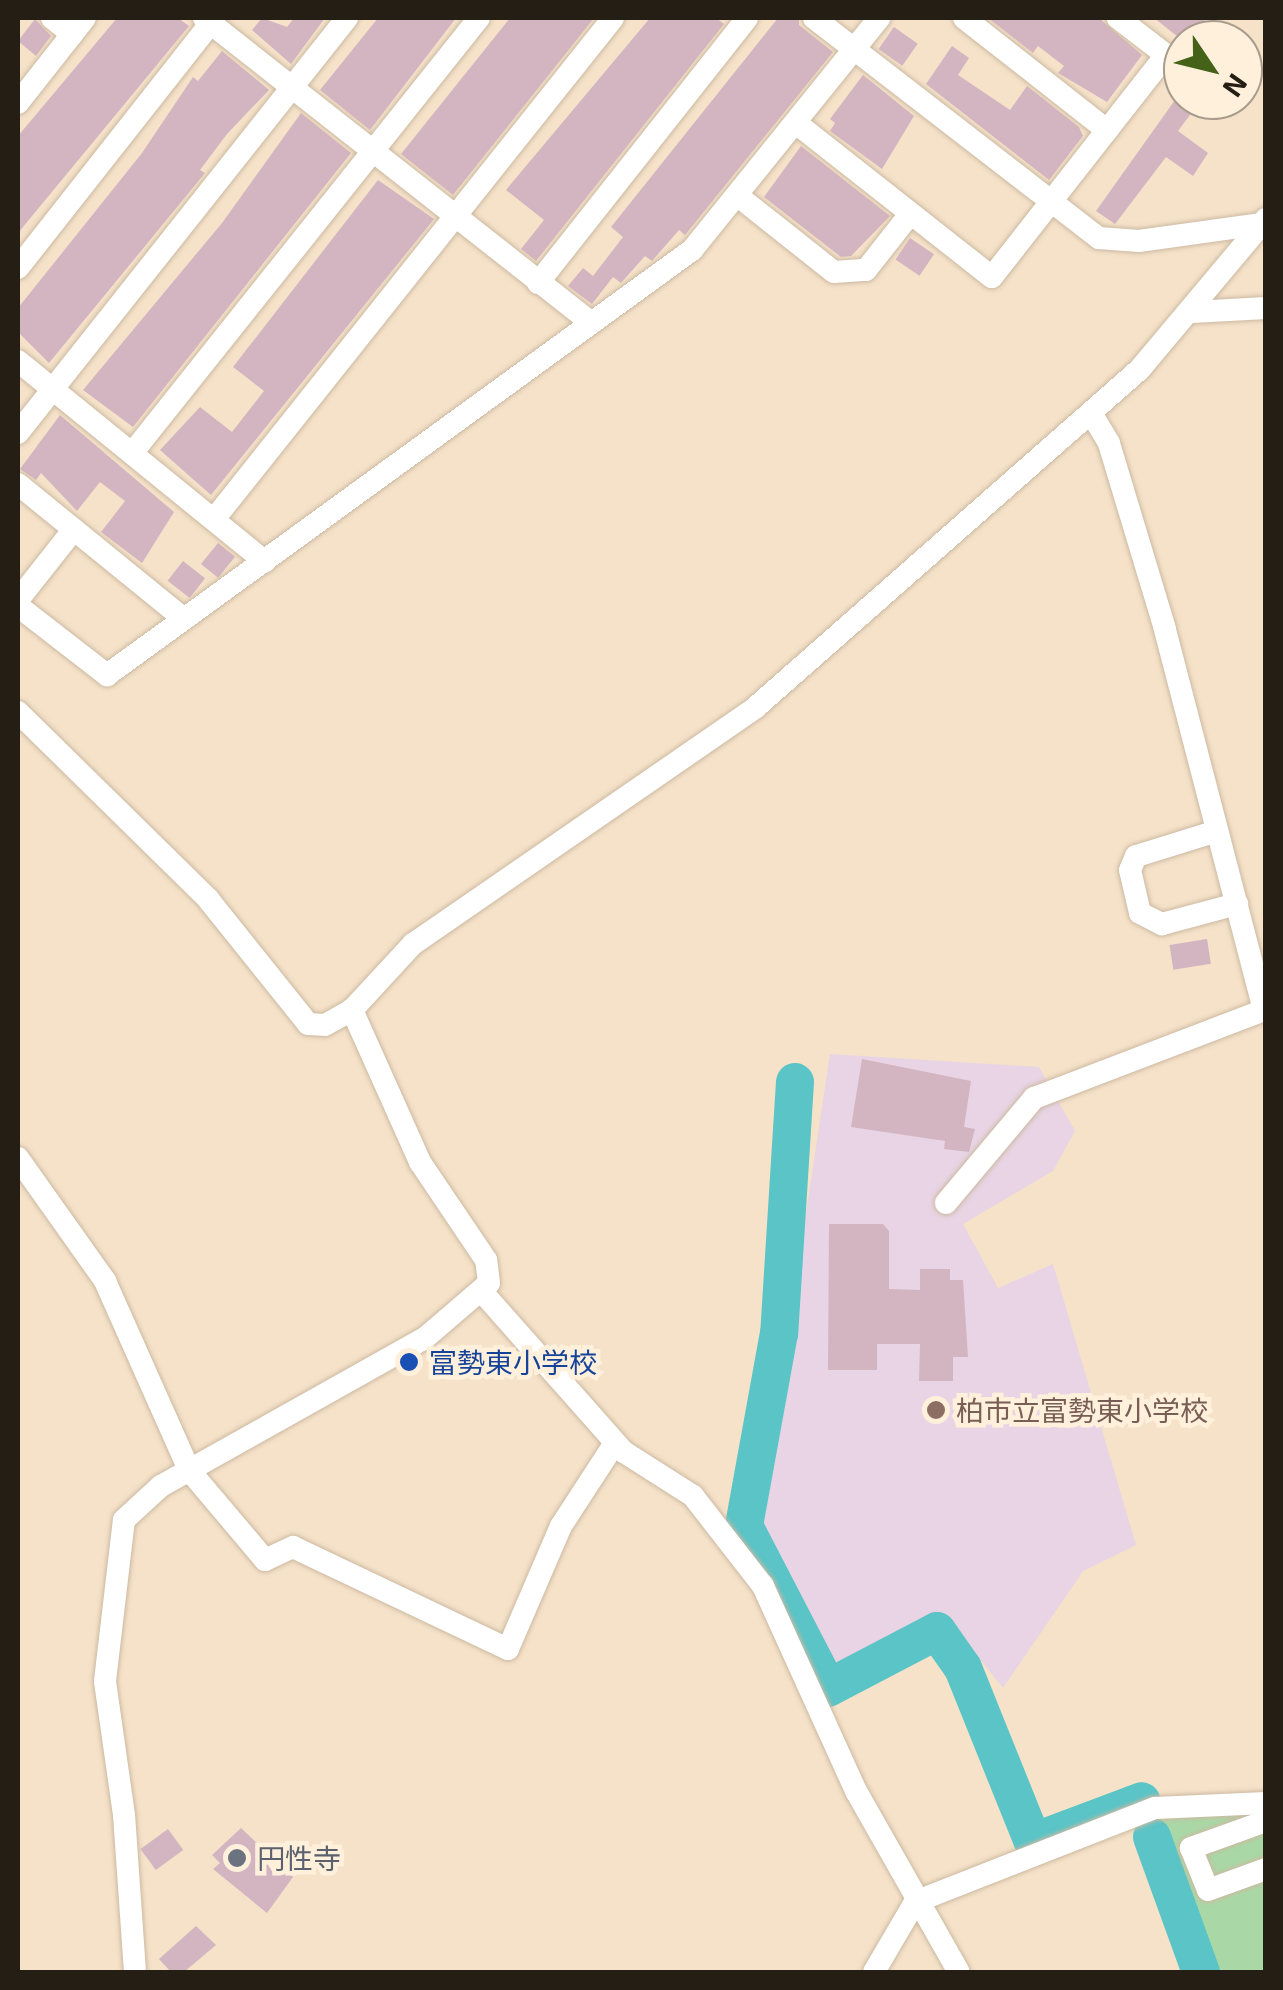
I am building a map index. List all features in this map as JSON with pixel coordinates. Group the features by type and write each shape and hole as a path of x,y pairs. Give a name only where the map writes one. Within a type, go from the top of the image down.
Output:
{"street":[{"path":"18,103 79,26 52,18"},
{"path":"18,433 347,18"},
{"path":"132,452 478,18"},
{"path":"215,518 613,18"},
{"path":"538,283 748,18"},
{"path":"814,18 1049,205 1116,242 1264,221"},
{"path":"74,529 18,603 107,675 692,250 879,18"},
{"path":"964,18 1107,130"},
{"path":"796,123 992,276 1166,55 1118,18"},
{"path":"18,268 210,19 592,323"},
{"path":"738,196 834,272 866,270 910,214"},
{"path":"18,712 208,899 308,1024 316,1028 352,1010 413,944 756,707 1090,414 1192,312 1264,221"},
{"path":"1192,312 1266,308"},
{"path":"18,361 265,562"},
{"path":"946,1202 1034,1098 1264,1010 1137,532 1110,443 1090,414"},
{"path":"18,484 184,619"},
{"path":"1217,830 1136,856 1130,870 1140,913 1162,924 1239,915 1266,920"},
{"path":"352,1010 420,1162 486,1260 484,1294 615,1443 694,1496 763,1586 915,1902 959,1972"},
{"path":"18,1159 105,1280 189,1470 265,1560 294,1547 508,1649 561,1526 615,1443"},
{"path":"132,1969 124,1816 104,1680 124,1520 136,1505 189,1470 412,1346 484,1294"},
{"path":"874,1972 915,1902 1155,1808 1266,1803"},
{"path":"1266,1821 1191,1848 1208,1890 1266,1869"}],"shaded area":[{"name":"柏市立富勢東小学校","path":"830,1054 1039,1067 1075,1131 1053,1171 963,1224 998,1288 1053,1264 1136,1545 1083,1571 1003,1688 943,1613 826,1671 758,1531"}],"green space":[{"path":"1265,1805 1265,1972 1210,1972 1155,1816"}],"building":[{"path":"117,18 178,18 189,26 18,233 18,136"},
{"path":"262,18 287,27 294,18 325,18 291,64 252,30"},
{"path":"378,18 456,18 370,130 320,90"},
{"path":"510,18 594,18 453,195 401,154"},
{"path":"650,18 716,18 724,24 536,261 521,249 544,220 506,190"},
{"path":"778,18 799,18 799,25 833,52 685,235 679,230 652,261 645,256 621,283 613,277 592,304 568,286 583,268 593,276 623,237 611,227"},
{"path":"988,18 1099,18 1142,55 1107,102 1058,73 1064,66 1038,46 1033,53"},
{"path":"1154,18 1207,18 1163,20 1163,25"},
{"path":"35,19 51,36 36,56 18,41"},
{"path":"894,27 918,44 902,66 879,49"},
{"path":"952,46 969,58 958,75 1010,110 1027,86 1079,127 1083,136 1049,180 926,84"},
{"path":"222,51 269,90 227,134 200,170 205,173 49,363 18,332 18,308 142,153 193,77 198,81"},
{"path":"863,75 914,116 882,169 830,131 835,123 830,119"},
{"path":"301,113 351,153 133,427 83,390 222,223"},
{"path":"1163,117 1163,120 1186,120 1178,131 1208,153 1193,176 1166,157 1115,224 1096,211"},
{"path":"801,146 890,216 851,256 841,257 764,197"},
{"path":"378,180 434,219 211,495 160,450 200,407 232,432 264,391 233,367"},
{"path":"910,238 934,254 920,276 895,260"},
{"path":"60,415 174,512 142,563 101,532 125,501 100,482 77,511 41,473 36,480 20,469"},
{"path":"218,543 235,557 218,578 201,564"},
{"path":"183,561 205,578 190,598 168,581"},
{"path":"1207,939 1211,964 1173,970 1169,945"},
{"path":"862,1059 971,1081 964,1127 975,1129 969,1152 944,1149 945,1141 851,1127"},
{"path":"829,1224 883,1224 889,1231 889,1289 920,1290 920,1269 950,1269 950,1280 963,1280 968,1357 953,1357 953,1381 919,1381 920,1344 877,1344 877,1370 828,1370"},
{"path":"241,1828 293,1877 267,1913 213,1869 220,1863 212,1855"},
{"path":"168,1829 183,1850 156,1870 140,1849"},
{"path":"196,1926 216,1945 184,1972 171,1972 159,1959"}],"waterway":[{"path":"795,1082 779,1333 744,1526 828,1688 937,1631 963,1668 1033,1842 1142,1801"},
{"path":"1152,1837 1201,1972"}],"place":[{"name":"富勢東小学校","path":"409,1362"},
{"name":"柏市立富勢東小学校","path":"936,1410"},
{"name":"円性寺","path":"237,1858"}]}
